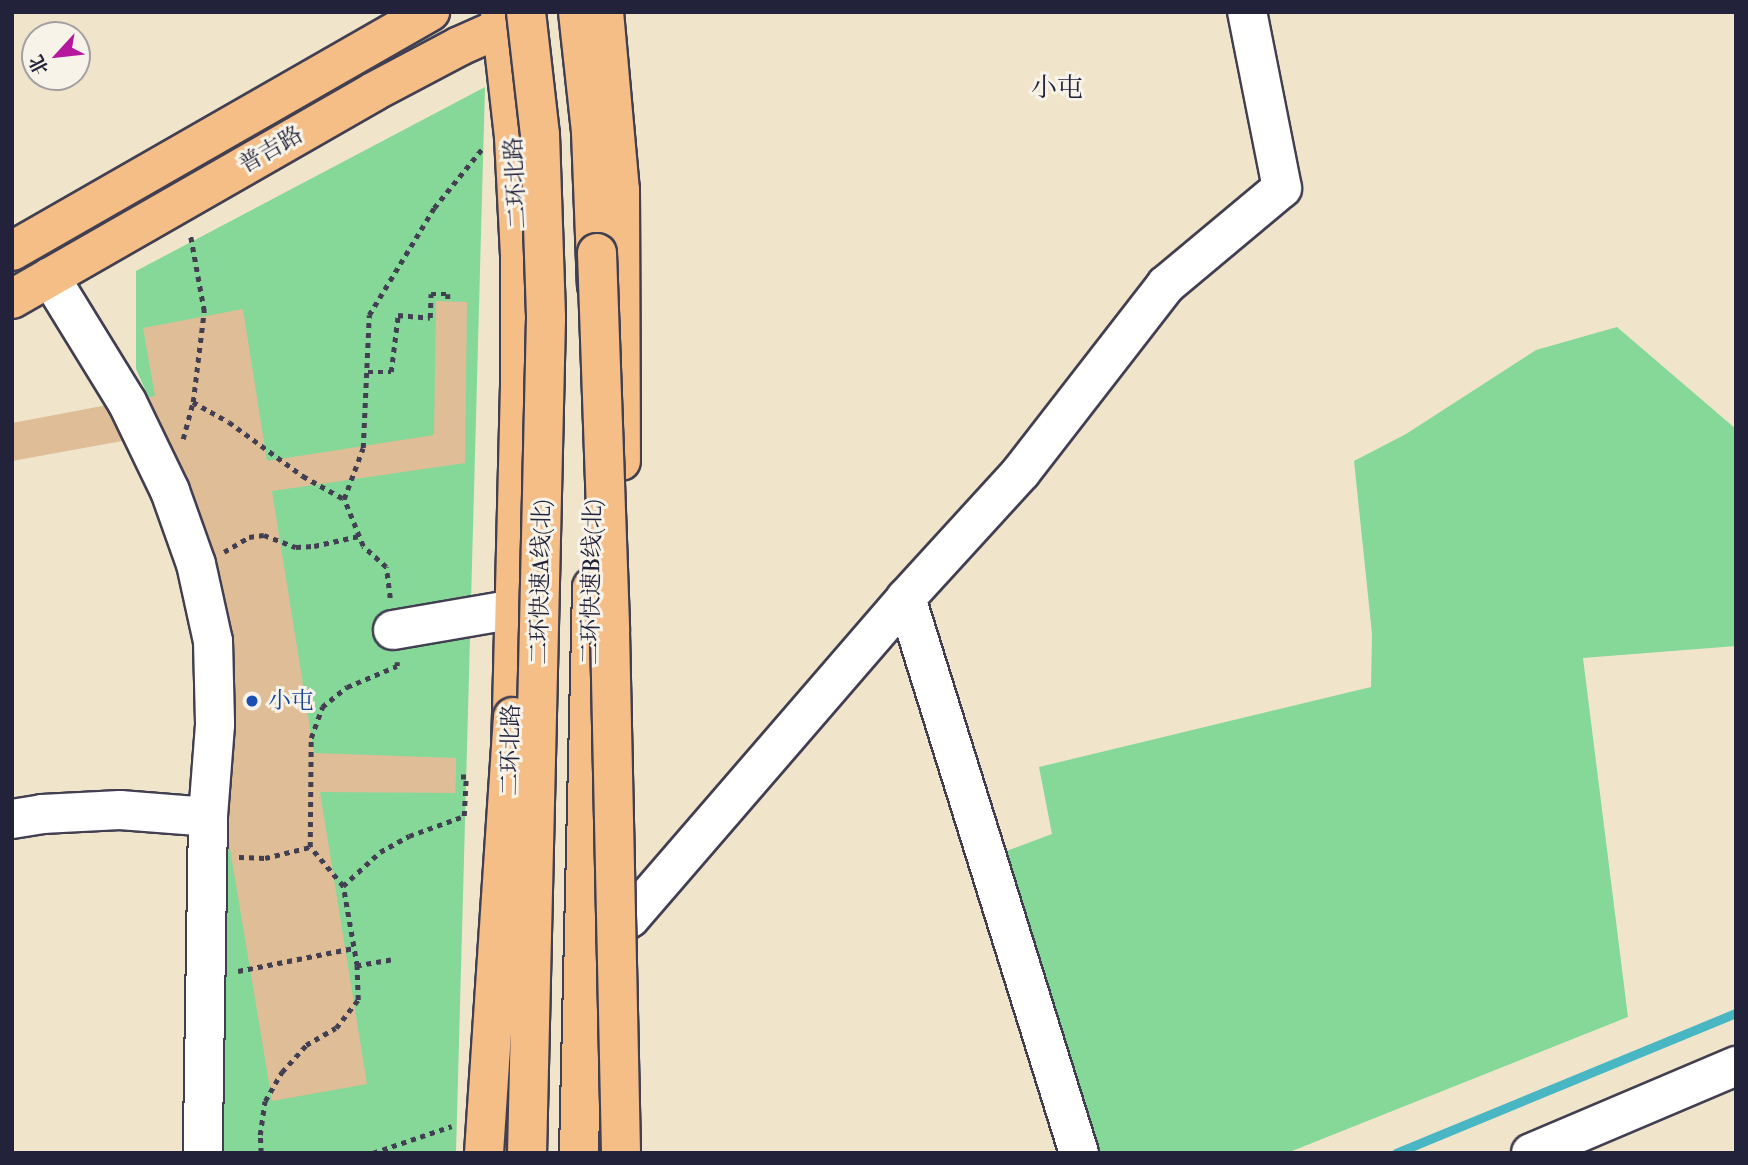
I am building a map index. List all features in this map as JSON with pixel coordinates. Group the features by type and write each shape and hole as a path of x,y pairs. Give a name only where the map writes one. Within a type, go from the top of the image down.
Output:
{"main road":[{"name":"普吉路","path":"12,251 430,12"},
{"name":"二环快速B线(北)","path":"578,12 591,132 597,253 597,386 579,1153"},
{"path":"604,12 617,130 623,318 604,1153"},
{"name":"普吉路","path":"12,299 373,92 516,16"},
{"name":"二环快速A线(北)","path":"516,16 540,135 545,254 544,433 527,1153"},
{"name":"二环北路","path":"502,1153 515,609 520,254 514,137 516,16"},
{"path":"597,253 611,659 621,1153"},
{"path":"484,1153 545,254"}],"street":[{"path":"609,933 630,918 906,598 1021,472 1166,285 1282,188 1247,12"},
{"path":"50,277 127,402 170,491 196,564 213,641 215,725 208,817 203,1153"},
{"path":"906,598 1079,1153"},
{"path":"393,630 515,609"},
{"path":"12,819 42,814 121,810 208,817"},
{"path":"1531,1153 1736,1066"}],"path":[{"path":"344,499 363,448 369,315 434,208 486,143"},
{"path":"183,440 193,402 204,311 184,200"},
{"path":"368,372 391,372 398,315 430,318 431,294 448,294 448,302"},
{"path":"193,402 229,422 303,476 344,499 363,546 386,567 397,666 347,687 322,707 311,738 310,847 343,886 358,966 358,1000 336,1028 306,1045 282,1072 265,1101 260,1135 261,1153"},
{"path":"196,564 226,552 249,537 264,535 296,547 314,547 359,536"},
{"path":"343,886 380,852 409,836 464,816 466,777 456,777"},
{"path":"207,855 265,858 310,847"},
{"path":"206,977 354,948"},
{"path":"358,966 391,960"},
{"path":"373,1153 470,1120 503,1114"}],"green space":[{"path":"485,87 456,1153 221,1153 224,917 238,687 211,537 136,369 136,271"},
{"path":"1617,327 1736,429 1736,646 1583,658 1628,1017 1287,1153 1092,1153 993,856 1052,834 1039,767 1371,687 1372,634 1354,461 1406,434 1536,350"}],"building":[{"name":"小屯","path":"436,301 467,302 465,463 272,491 314,753 456,758 456,777 455,793 320,792 367,1084 272,1101 161,434 12,461 12,423 155,396 143,328 243,309 267,461 434,435"}],"waterway":[{"path":"1396,1153 1736,1013"}],"place":[{"name":"小屯","path":"252,701"}],"district":[{"name":"小屯","path":"1057,89"}]}
